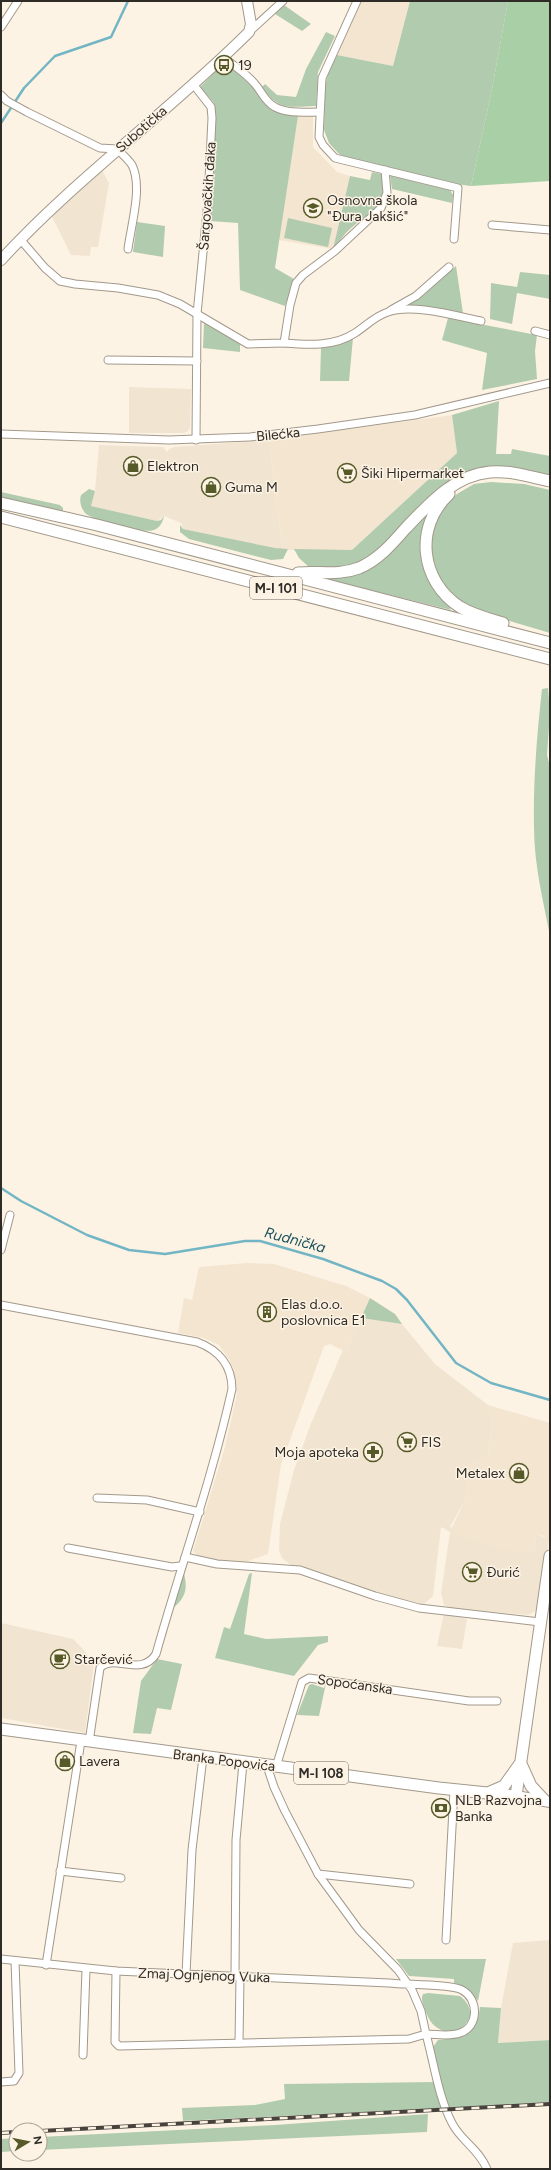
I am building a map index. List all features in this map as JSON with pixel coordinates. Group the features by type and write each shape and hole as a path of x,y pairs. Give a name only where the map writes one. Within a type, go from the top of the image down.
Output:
{"main road":[{"path":"284,574 341,573 367,564 391,545 438,495 476,475 495,472 516,473 550,481"},
{"path":"465,480 443,500 432,514 427,526 426,551 429,570 433,578 454,602 471,613 550,636"},
{"name":"M-I 101","path":"1,504 97,525 550,642"},
{"name":"M-I 101","path":"1,517 550,659"},
{"path":"516,1796 550,1556"},
{"name":"Branka Popovića","path":"1,1729 243,1763 454,1790 516,1796"},
{"path":"488,1793 504,1786 515,1772 521,1760"},
{"path":"521,1760 524,1774 531,1786 547,1801"}],"street":[{"path":"1,28 18,1"},
{"path":"247,1 251,24 249,32"},
{"name":"Subotička","path":"1,260 20,239 117,148 193,84 283,1"},
{"path":"357,1 323,73 319,112 319,136 323,145 335,158 458,188 454,239"},
{"path":"223,57 244,72 256,85 264,98 275,107 293,112 319,112"},
{"name":"Šargovačkih đaka","path":"193,84 208,102 212,112 208,201 197,314 196,440"},
{"path":"1,95 7,101 27,112 100,148 117,148 132,165 137,189 128,249"},
{"path":"284,343 290,305 296,283 303,275 335,251 381,208 387,193 385,170"},
{"path":"492,225 550,230"},
{"path":"20,239 45,268 60,281 74,284 118,288 158,295 180,304 248,344 284,343 313,345 336,341 351,335 372,319 416,296 449,267"},
{"path":"389,311 424,310 481,321"},
{"path":"535,331 550,335"},
{"path":"108,360 197,361"},
{"name":"Bilećka","path":"1,434 117,440 196,440 278,434 415,415 550,383"},
{"path":"1,1250 10,1215"},
{"path":"1,1305 187,1339 203,1344 219,1354 230,1374 232,1389 200,1512 185,1557 180,1566 154,1658 141,1665 107,1663 100,1668 60,1871 46,1966"},
{"path":"97,1498 147,1500 200,1512"},
{"path":"68,1548 172,1567 180,1566"},
{"path":"185,1557 217,1564 300,1570 375,1596 419,1608 540,1622"},
{"name":"Sopoćanska","path":"272,1766 302,1682 309,1678 469,1701 497,1701"},
{"path":"186,1974 192,1850 204,1757"},
{"path":"238,2043 236,1840 243,1763"},
{"path":"272,1766 274,1787 318,1874 351,1920 398,1970 407,1985 412,1990 418,2003 441,2093 451,2122 479,2153 487,2169"},
{"path":"446,1940 454,1790"},
{"name":"Branka Popovića","path":"516,1796 547,1801"},
{"path":"60,1871 121,1878"},
{"path":"318,1874 410,1884"},
{"name":"Zmaj Ognjenog Vuka","path":"1,1959 46,1966 116,1971 454,1987 466,1992 473,2003 475,2015 471,2026 466,2030 448,2035 426,2034 409,2039 117,2045 115,2042 116,1971"},
{"path":"1,2082 14,2081 19,2073 15,1961"},
{"path":"83,2055 86,1969"}],"shaded area":[{"path":"360,1 410,1 393,66 337,55"},
{"name":"Osnovna škola \"Đura Jakšić\"","path":"313,115 313,147 337,172 350,176 333,249 278,240 298,116"},
{"path":"101,169 109,183 98,247 91,247 90,256 71,255 51,215"},
{"path":"129,387 191,389 190,428 188,431 184,433 129,433"},
{"path":"452,415 457,453 352,550 283,550 269,440"},
{"path":"269,440 283,550 183,529 181,523 164,516 157,521 91,506 95,491 99,445 163,447 167,452 169,449 175,447"},
{"name":"Elas d.o.o. poslovnica E1","path":"247,1263 274,1264 346,1286 370,1298 346,1352 330,1344 324,1346 281,1465 268,1554 246,1562 214,1561 199,1557 193,1551 225,1447 237,1394 236,1382 230,1361 219,1345 204,1338 178,1333 184,1298 192,1300 199,1267"},
{"path":"361,1318 402,1324 435,1364 488,1405 492,1423 488,1454 473,1460 465,1500 450,1527 534,1552 536,1534 547,1538 549,1541 537,1610 528,1615 450,1608 444,1605 441,1593 450,1532 441,1527 433,1596 424,1604 381,1594 314,1571 292,1566 282,1558 279,1551 280,1524 294,1470 310,1426 343,1350 346,1352"},
{"path":"488,1405 550,1423 550,1536 549,1541 544,1536 536,1534 534,1552 500,1549 450,1532 465,1500 473,1459 488,1454 492,1423"},
{"path":"444,1613 467,1619 462,1649 437,1646"},
{"path":"1,1623 73,1639 84,1650 94,1664 85,1733 1,1718"},
{"path":"550,1940 550,2040 498,2043 501,2008 513,1943"}],"green space":[{"path":"410,1 508,1 492,89 471,186 347,158 339,154 329,143 324,130 325,87 328,74 337,55 393,66"},
{"path":"508,1 550,1 550,181 471,186 492,89"},
{"path":"284,5 311,24 302,31 275,14"},
{"path":"326,32 335,36 318,72 316,106 292,107 279,104 268,95 262,87 265,84 277,95 296,97 306,69"},
{"path":"225,62 253,87 265,103 274,111 298,116 275,268 294,279 285,306 240,290 238,223 210,221 215,109 214,103 200,87"},
{"path":"372,172 382,174 383,194 381,201 372,212 348,230 333,249 350,176 370,180"},
{"path":"390,175 450,190 453,195 452,203 392,189"},
{"path":"288,218 332,228 328,247 284,238"},
{"path":"137,222 165,226 163,257 133,252"},
{"path":"456,266 463,313 423,307 404,307 424,295"},
{"path":"520,272 550,275 550,299 517,293 512,324 490,319 491,283 517,287"},
{"path":"448,318 537,335 535,351 537,379 482,390 487,353 442,340"},
{"path":"204,323 240,344 240,352 203,348"},
{"path":"353,338 349,381 320,381 321,348"},
{"path":"499,401 496,454 511,454 512,449 550,456 550,477 457,477 372,557 349,568 310,568 299,558 294,549 352,550 457,453 452,415"},
{"path":"491,482 524,484 550,490 550,633 473,610 448,592 432,565 432,526 443,506 457,494 474,484"},
{"path":"89,489 95,491 91,506 157,521 161,520 164,516 162,522 156,529 142,531 120,527 98,520 85,513 81,504 81,495"},
{"path":"1,492 60,505 63,508 63,513 1,498"},
{"path":"430,509 422,543 451,610 326,579 347,575"},
{"path":"180,525 183,529 275,548 288,549 283,559 271,560 189,539 180,532"},
{"path":"548,688 550,713 547,755 550,767 550,936 537,868 534,841 534,793 538,723 542,689"},
{"path":"370,1298 395,1314 402,1324 361,1318"},
{"path":"182,1567 186,1585 184,1595 172,1609"},
{"path":"252,1573 244,1634 266,1639 328,1636 328,1642 318,1645 294,1676 215,1658 224,1627 230,1629 249,1574"},
{"path":"157,1659 182,1664 171,1710 157,1708 151,1734 133,1733 141,1681"},
{"path":"326,1683 319,1716 297,1715 309,1685 312,1684 324,1688"},
{"path":"396,1959 486,1959 478,2001 466,1987 454,1984 454,1979 409,1976"},
{"path":"428,1993 460,1996 468,2006 470,2015 467,2023 460,2028 451,2031 441,2030 433,2024 422,2001 423,1994"},
{"path":"480,2007 501,2008 498,2043 550,2040 550,2102 447,2108 433,2047 438,2040 455,2038 472,2029 476,2024"},
{"path":"436,2082 443,2108 183,2121 182,2108 255,2105 285,2099 284,2084"},
{"path":"428,2114 427,2132 48,2150 48,2137 275,2125"},
{"path":"1,2139 8,2139 8,2152 1,2152"}],"waterway":[{"path":"1,123 24,88 55,56 111,37 128,1"},
{"name":"Rudnička","path":"1,1188 21,1201 87,1235 129,1250 165,1254 245,1241 260,1241 323,1259 382,1281 396,1289 407,1300 456,1363 491,1383 550,1400"}],"railway":[{"path":"48,2131 550,2104"},
{"path":"1,2133 8,2133"}],"place":[{"name":"19","path":"224,65"},
{"name":"Osnovna škola \"Đura Jakšić\"","path":"313,208"},
{"name":"Elektron","path":"133,466"},
{"name":"Šiki Hipermarket","path":"347,473"},
{"name":"Guma M","path":"211,487"},
{"name":"Elas d.o.o. poslovnica E1","path":"267,1312"},
{"name":"FIS","path":"407,1442"},
{"name":"Moja apoteka","path":"373,1452"},
{"name":"Metalex","path":"519,1473"},
{"name":"Đurić","path":"472,1572"},
{"name":"Starčević","path":"60,1659"},
{"name":"Lavera","path":"65,1761"},
{"name":"NLB Razvojna Banka","path":"441,1808"}]}
